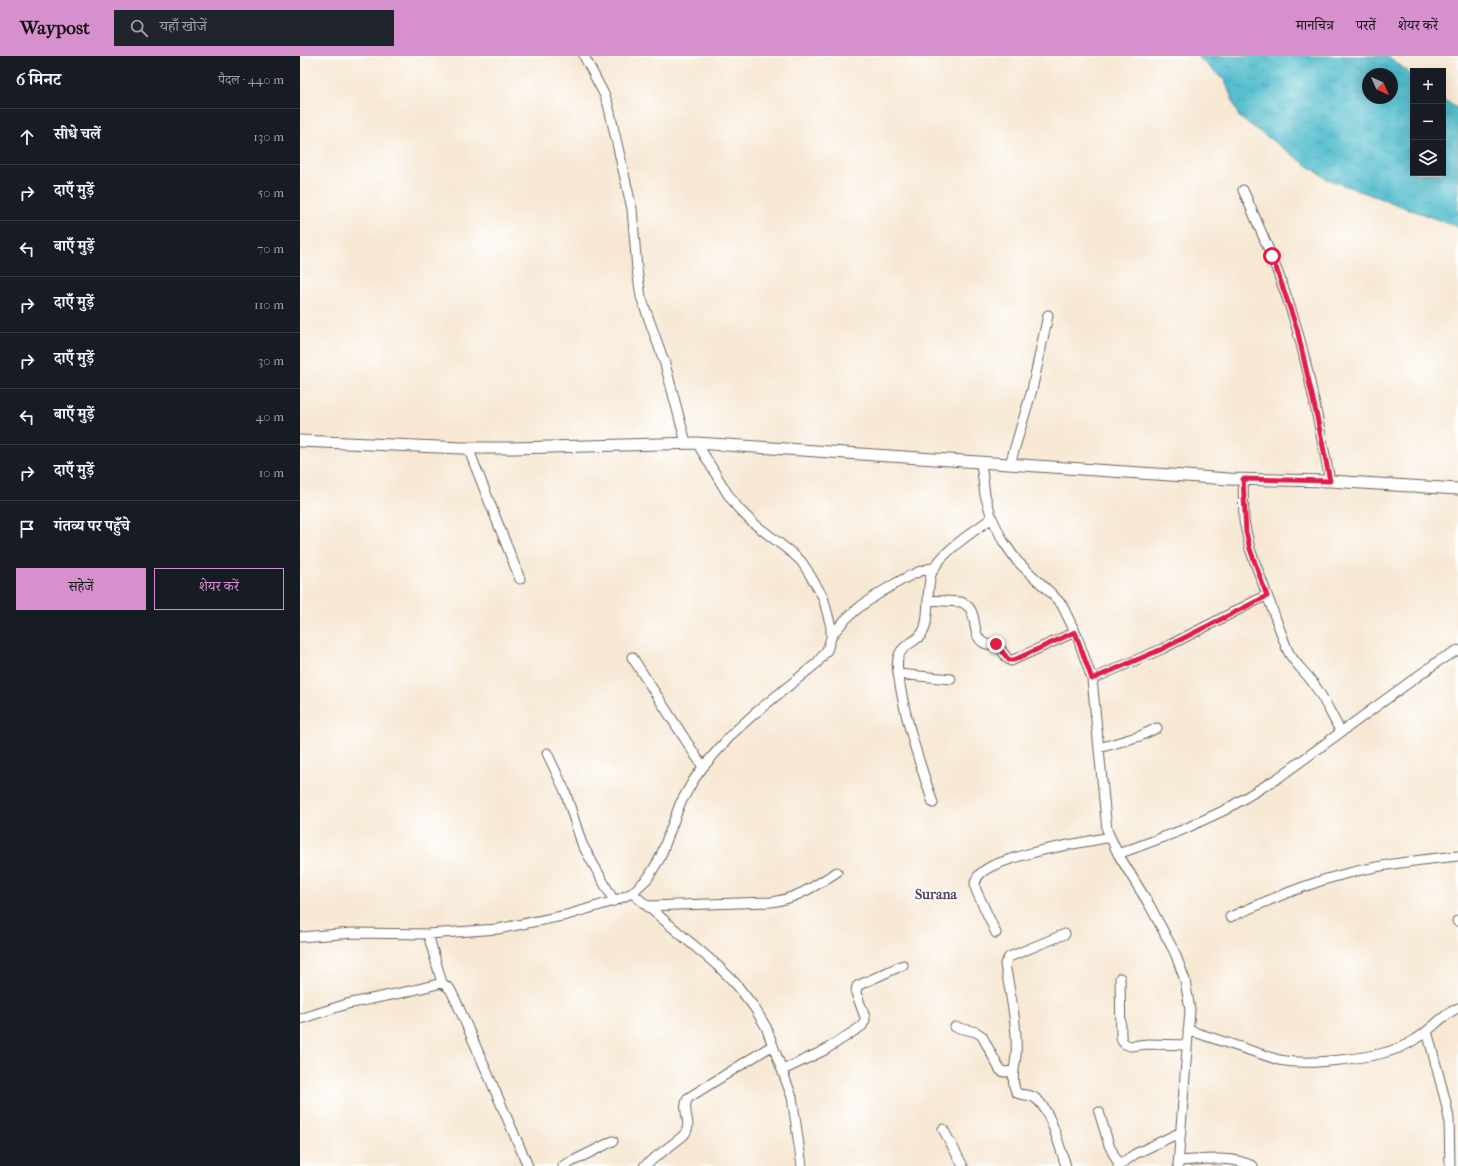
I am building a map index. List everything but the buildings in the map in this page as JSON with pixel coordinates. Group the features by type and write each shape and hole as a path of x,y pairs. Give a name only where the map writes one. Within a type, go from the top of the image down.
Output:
{"street":[{"path":"584,56 608,104 632,208 636,269 641,297 665,364 686,443"},
{"path":"1243,190 1272,256 1297,329 1330,481"},
{"path":"1010,464 1032,390 1048,316"},
{"path":"300,441 468,448 697,443 981,463 1243,479 1330,481 1458,489"},
{"path":"697,443 727,493 738,508 752,522 801,561 823,597 831,627 831,638"},
{"path":"468,448 520,579"},
{"path":"981,463 985,495 992,518 1003,541 1024,568 1052,594 1062,606 1075,632 1092,679 1107,830 1118,854 1150,906 1180,965 1185,980 1190,1010 1178,1164 1229,1159 1245,1162 1253,1166"},
{"path":"1243,479 1246,532 1250,549 1291,658 1313,682 1341,732"},
{"path":"933,803 906,717 898,674 898,656 901,651 917,640 923,632 926,623 930,577 940,559 992,518"},
{"path":"300,937 353,933 428,934 498,930 567,915 614,901 632,893 655,869 680,804 693,781 703,767 732,734 754,714 817,663 827,650 831,638 837,629 856,610 899,582 927,568 934,568"},
{"path":"1092,679 1162,649 1267,596"},
{"path":"928,600 961,602 967,604 972,611 978,637 981,641 987,645 996,644 1011,661 1075,632"},
{"path":"1118,854 1180,831 1225,810 1278,778 1440,660 1458,650"},
{"path":"632,657 703,767"},
{"path":"898,674 951,679"},
{"path":"1099,748 1140,736 1157,728"},
{"path":"547,753 566,791 584,848 614,901"},
{"path":"996,933 976,890 975,884 981,873 991,866 1032,853 1110,837"},
{"path":"1230,916 1307,885 1342,875 1378,867 1458,856"},
{"path":"648,906 785,901 801,894 837,872"},
{"path":"632,893 718,966 736,984 754,1007 766,1027 792,1097 802,1166"},
{"path":"428,934 442,983 450,989 456,1001 528,1166"},
{"path":"1065,934 1017,953 1006,960 1005,964 1016,1032 1016,1056 1014,1071 1015,1090 1020,1094 1035,1098 1046,1111 1066,1166"},
{"path":"782,1070 825,1050 862,1026 865,1017 856,993 857,986 903,964"},
{"path":"1120,978 1121,1036 1122,1041 1125,1044 1130,1046 1148,1044 1187,1045"},
{"path":"300,1019 347,1004 442,983"},
{"path":"1188,1030 1279,1060 1310,1064 1385,1054 1405,1046 1418,1038 1446,1015 1458,1008"},
{"path":"955,1027 979,1034 985,1039 1000,1070 1004,1072 1014,1071"},
{"path":"1427,1031 1449,1119 1450,1166"},
{"path":"644,1166 687,1132 688,1127 685,1107 688,1098 773,1045"},
{"path":"1099,1112 1109,1145 1119,1166 1135,1154 1181,1132"},
{"path":"943,1129 963,1166"},
{"path":"563,1166 613,1141"}],"water":[{"path":"1197,56 1388,56 1410,74 1410,176 1446,176 1446,101 1458,109 1458,227 1327,179 1239,117 1225,81"}],"district":[{"name":"Surana","path":"936,894"}],"route":[{"path":"996,644 1011,661 1075,632 1092,679 1162,649 1267,596 1250,549 1246,532 1244,521 1243,479 1330,481 1297,329 1272,256"}]}
